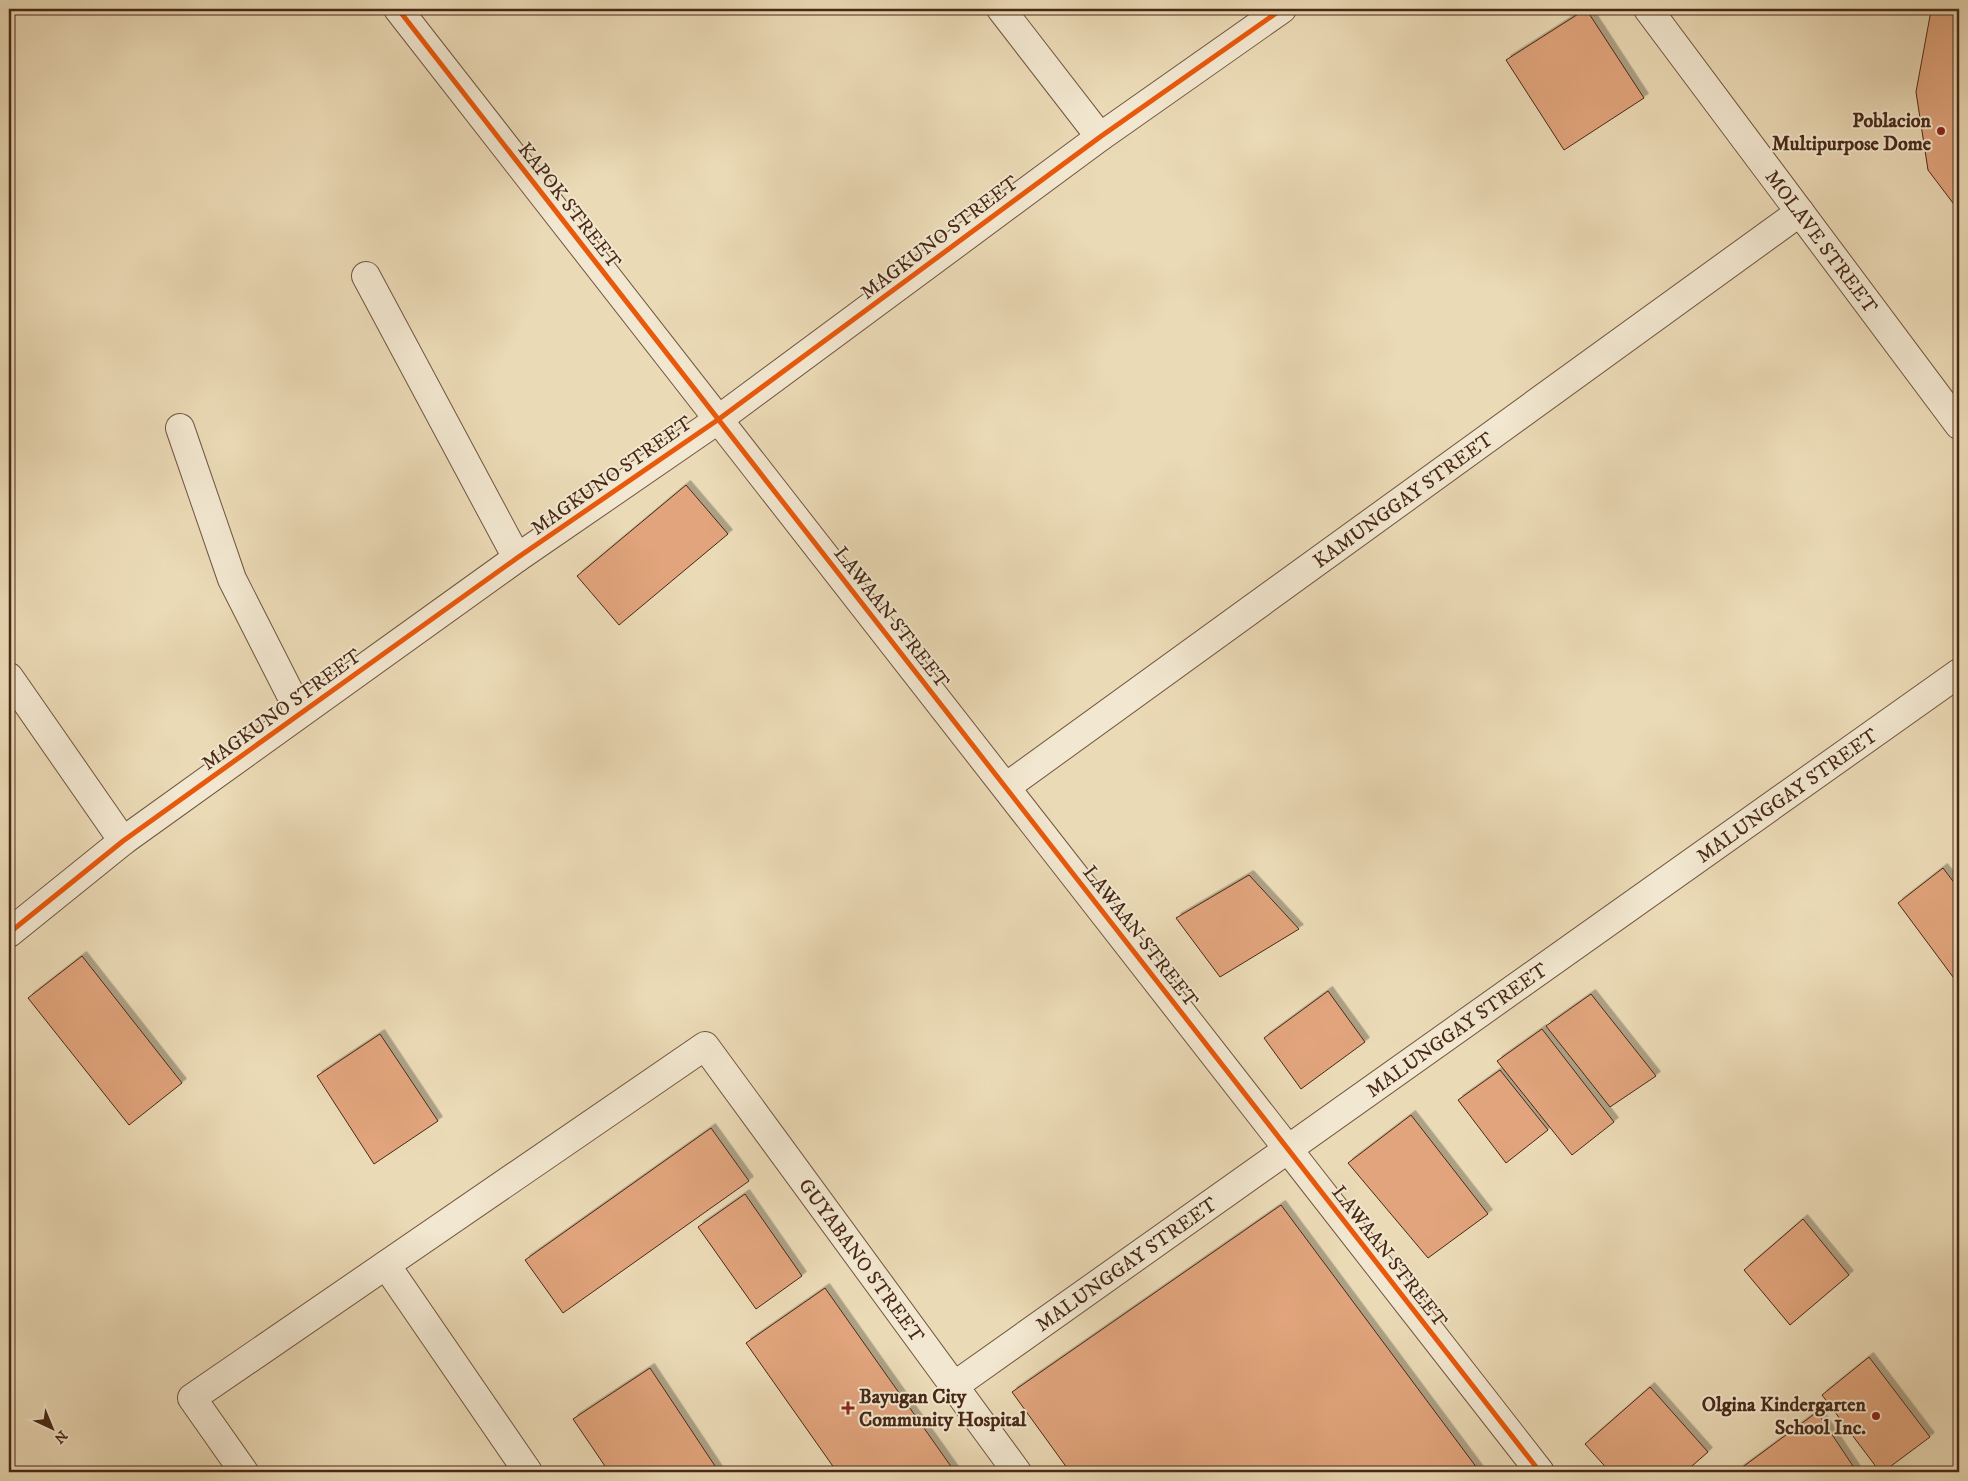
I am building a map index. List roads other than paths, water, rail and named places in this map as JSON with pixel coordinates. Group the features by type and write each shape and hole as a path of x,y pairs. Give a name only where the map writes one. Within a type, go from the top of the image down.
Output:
{"street":[{"name":"KAPOK STREET","path":"398,9 719,419"},
{"path":"1001,9 1100,137"},
{"name":"MAGKUNO STREET","path":"9,933 123,841 517,558 719,419 1100,137 1282,9"},
{"name":"MOLAVE STREET","path":"1648,9 1959,425"},
{"name":"KAMUNGGAY STREET","path":"1006,787 1800,212"},
{"path":"366,276 517,558"},
{"name":"LAWAAN STREET","path":"719,419 1540,1472"},
{"path":"180,428 232,579 300,713"},
{"name":"MALUNGGAY STREET","path":"954,1386 1959,673"},
{"path":"9,677 123,841"},
{"name":"GUYABANO STREET","path":"386,1265 706,1046 1017,1472"},
{"path":"244,1472 192,1398 386,1265 528,1472"}],"place":[{"name":"Poblacion Multipurpose Dome","path":"1941,131"},
{"name":"Bayugan City Community Hospital","path":"848,1408"},
{"name":"Olgina Kindergarten School Inc.","path":"1876,1416"}]}
